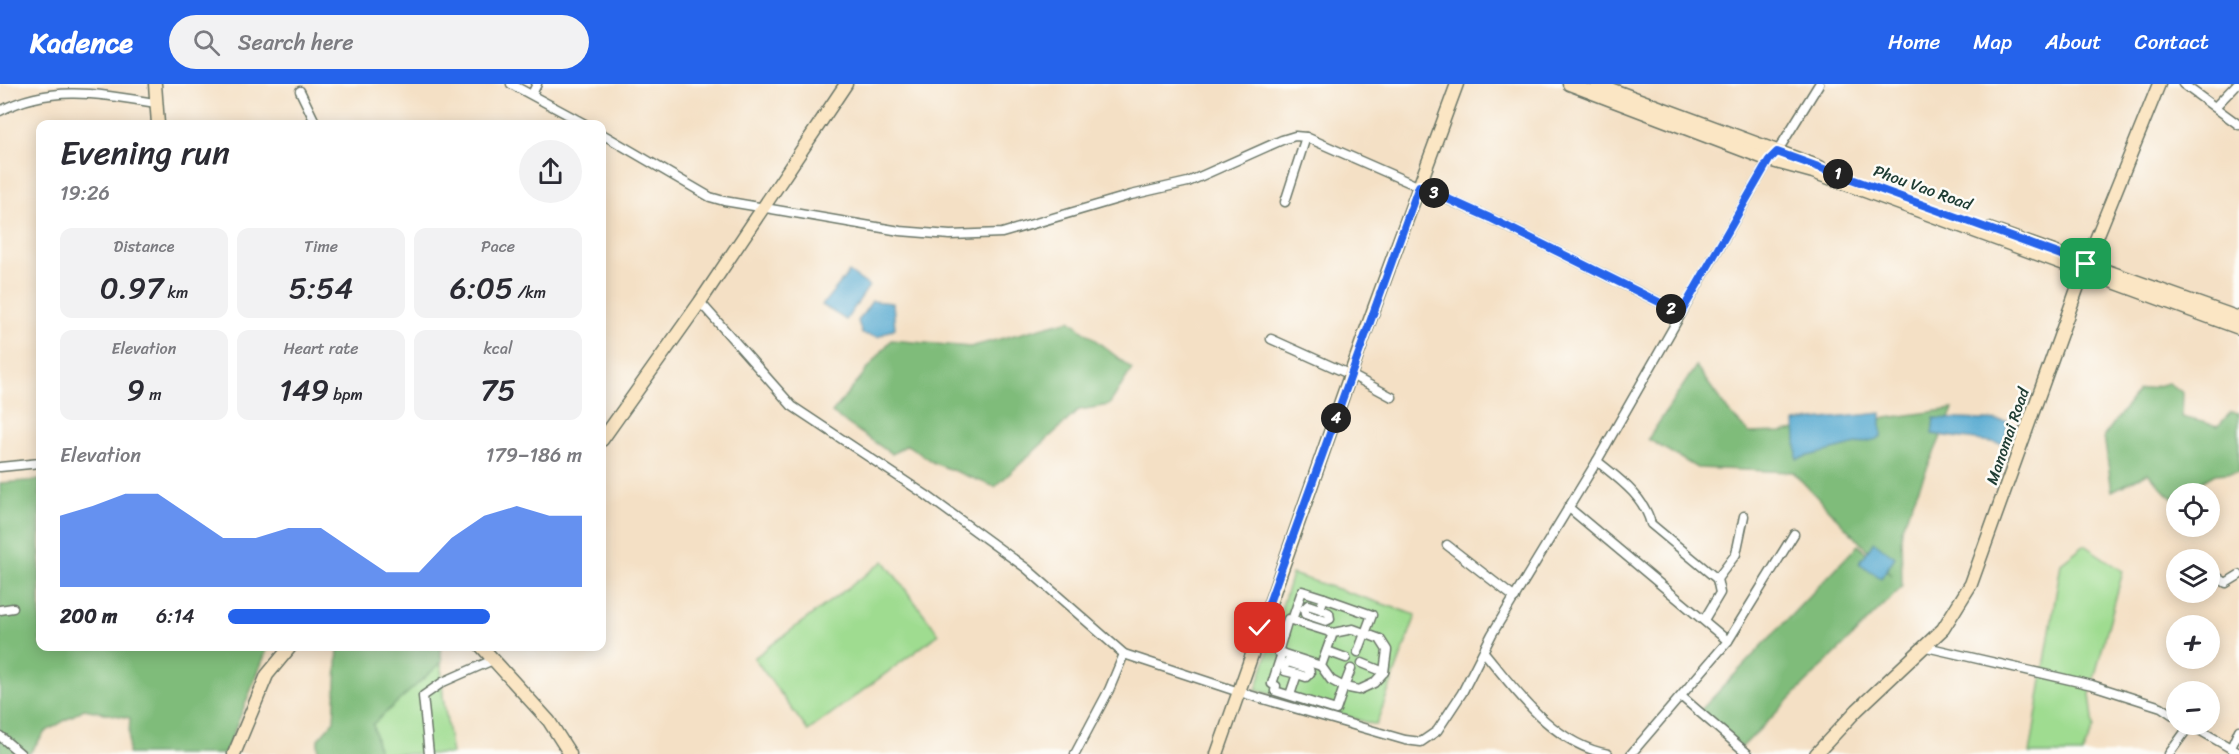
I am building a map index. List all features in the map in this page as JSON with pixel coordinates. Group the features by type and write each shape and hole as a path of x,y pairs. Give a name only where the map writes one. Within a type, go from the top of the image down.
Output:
{"street":[{"path":"155,84 158,120"},
{"path":"511,84 578,120"},
{"path":"532,94 537,84"},
{"path":"606,434 700,302 762,206 846,84"},
{"path":"1217,754 1260,628 1457,84"},
{"name":"Phou Vao Road","path":"1569,84 1773,156"},
{"name":"Phou Vao Road","path":"1597,84 1813,172 2084,268 2239,318"},
{"path":"700,302 792,406 926,495 1026,568 1124,654 1239,692 1405,740 1422,742 1437,731 1462,693 1492,634 1597,461 1773,156 1819,84"},
{"name":"Manomai Road","path":"1816,754 1857,710 1943,629 1971,584 2084,268 2158,84"},
{"path":"2183,84 2239,125"},
{"path":"2215,107 2237,84"},
{"path":"300,91 314,120"},
{"path":"0,111 41,93 78,93 156,103"},
{"path":"606,136 710,197 741,205 762,206 900,231 950,236 1002,233 1131,195 1188,182 1282,140 1295,136 1306,137 1490,218 1681,313"},
{"path":"1285,202 1306,137"},
{"name":"Phou Vao Road","path":"2084,268 2239,328"},
{"path":"1271,339 1351,375 1392,397"},
{"path":"1597,461 1628,487 1649,512 1651,524 1717,579 1720,593 1704,620"},
{"path":"0,467 36,463"},
{"path":"1568,507 1728,641"},
{"path":"1717,579 1736,554 1744,516"},
{"path":"1631,754 1728,641 1794,534"},
{"path":"1447,545 1515,598"},
{"path":"2220,579 2226,583 2239,575"},
{"path":"1292,620 1302,591 1371,615 1358,652"},
{"path":"1320,609 1324,598"},
{"path":"0,610 13,608"},
{"path":"1288,619 1333,633 1353,629 1380,639 1387,650 1383,672 1374,683 1359,690 1344,687 1331,680 1322,666 1278,652 1288,619"},
{"path":"1260,628 1283,636"},
{"path":"1322,666 1333,633"},
{"path":"1926,647 2092,685 2166,710"},
{"path":"234,754 267,675 287,651"},
{"path":"485,651 549,721 570,754"},
{"path":"1327,651 1346,658"},
{"path":"1484,652 1529,707 1564,735 1598,752 1608,754"},
{"path":"1282,653 1272,684 1276,686 1275,690 1336,710 1351,669"},
{"path":"1075,754 1109,690 1124,654"},
{"path":"429,754 423,696 443,682 493,660"},
{"path":"1362,663 1383,672"},
{"path":"1290,695 1296,674"},
{"path":"1682,697 1748,754"},
{"path":"2207,735 2235,750 2239,730"},
{"path":"2169,754 2182,735"},
{"path":"0,736 8,749 21,754"}],"green space":[{"path":"1070,320 1132,369 1109,405 1079,410 995,487 934,463 907,445 892,454 832,413 891,340 970,347"},
{"path":"1696,366 1728,411 1749,433 1782,432 1953,409 1901,529 1902,587 1741,748 1699,712 1858,545 1891,575 1793,472 1697,468 1648,439"},
{"path":"2168,383 2183,393 2182,417 2218,426 2231,412 2239,413 2239,472 2215,474 2200,483 2166,483 2166,492 2148,473 2112,491 2104,436 2138,391"},
{"path":"36,480 36,651 267,651 225,754 128,754 130,718 84,709 45,732 29,754 0,754 0,483"},
{"path":"2084,545 2123,571 2090,694 2094,728 2082,754 2030,754 2061,563"},
{"path":"884,561 939,634 808,731 754,658"},
{"path":"1292,574 1416,615 1376,725 1256,690"},
{"path":"338,651 441,651 442,662 373,724 379,754 318,754 318,739 334,721"},
{"path":"340,651 440,651 443,697 452,754 353,754"}],"water":[{"path":"849,272 869,286 846,320 822,305"},
{"path":"872,301 893,303 895,328 878,337 862,334 858,321"},
{"path":"1881,413 1881,438 1797,459 1795,422"},
{"path":"1934,418 2008,421 2005,444 1932,434"},
{"path":"1874,542 1895,557 1881,578 1859,563"}],"route":[{"path":"1260,628 1419,186 1490,218 1681,313 1769,160 1777,152 2086,264"}]}
